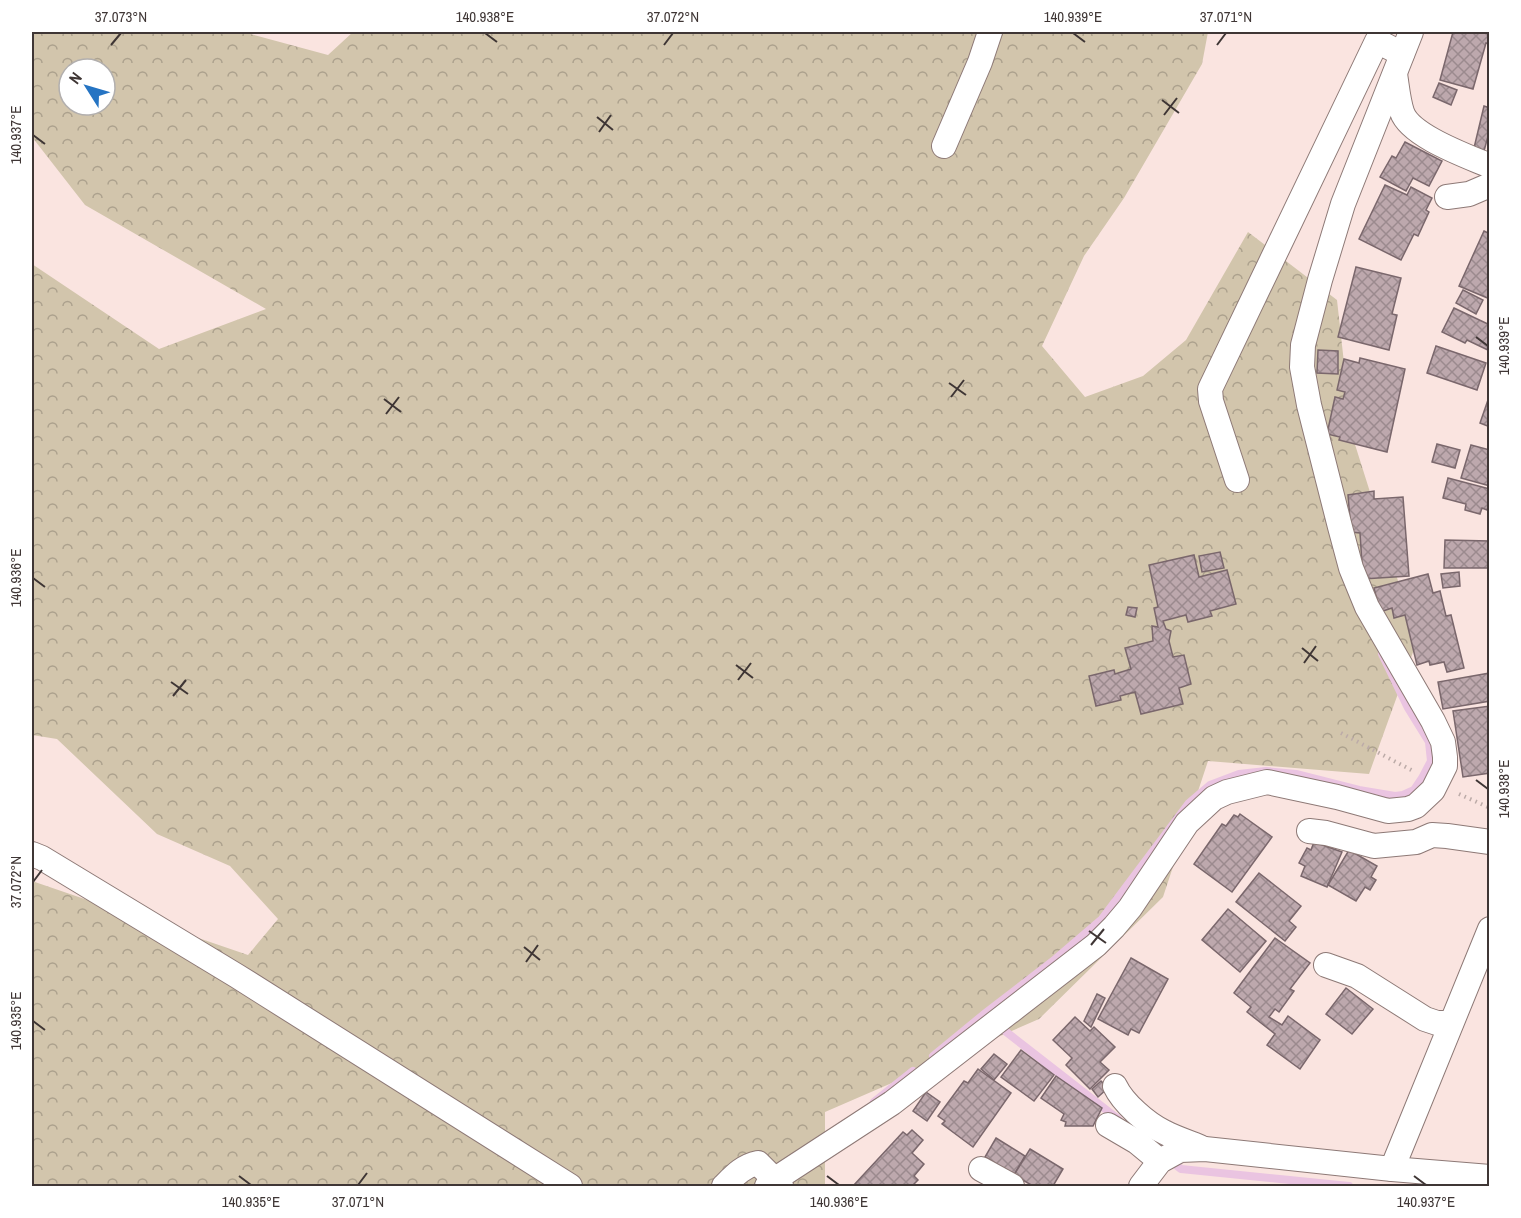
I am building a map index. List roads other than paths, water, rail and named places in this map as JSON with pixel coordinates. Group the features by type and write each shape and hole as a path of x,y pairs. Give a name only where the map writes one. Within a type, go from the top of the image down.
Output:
{"street":[{"path":"944,146 980,62 990,32"},
{"path":"723,1186 738,1172 751,1164 758,1163 774,1184 892,1103 1096,945 1130,908 1187,823 1214,798 1227,792 1267,782 1388,811 1416,806 1433,790 1445,766 1443,742 1367,607 1352,568 1309,405 1302,367 1303,345 1343,204 1412,32"},
{"path":"1237,480 1211,401 1210,388 1377,41 1399,64 1402,114 1412,126 1429,139 1490,166"},
{"path":"1447,197 1469,194 1490,184"},
{"path":"1309,831 1326,833 1374,846 1416,842 1432,835 1490,842"},
{"path":"32,854 237,976 570,1186"},
{"path":"1392,1169 1490,929"},
{"path":"1326,965 1357,976 1425,1019 1437,1023 1451,1023"},
{"path":"1115,1086 1120,1096 1163,1132 1205,1149"},
{"path":"1108,1125 1160,1161"},
{"path":"1141,1186 1160,1161 1180,1150 1205,1149 1490,1177"},
{"path":"981,1170 1012,1186"}],"waterway":[{"path":"933,1056 1102,919 1189,803 1210,785 1239,774 1266,771 1296,774 1359,790 1395,796 1414,790 1431,761 1429,742 1408,708 1382,654"},
{"path":"996,1024 1118,1119"},
{"path":"874,1102 913,1071"},
{"path":"1168,1159 1181,1169 1349,1186"}]}
